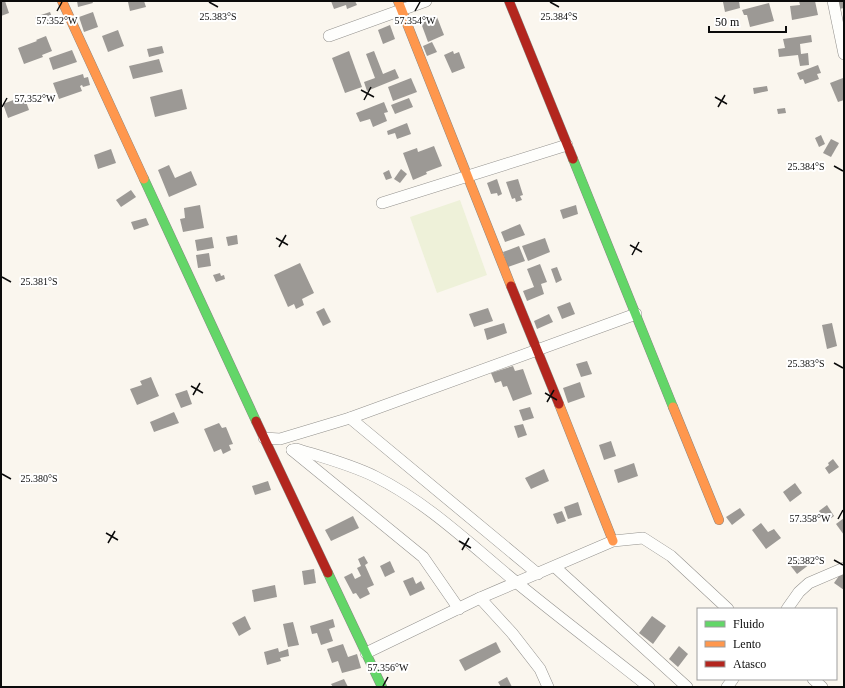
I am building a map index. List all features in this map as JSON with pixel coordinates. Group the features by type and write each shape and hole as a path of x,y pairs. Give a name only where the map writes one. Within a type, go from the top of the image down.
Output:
{"street":[{"path":"62,1 264,438 382,687"},
{"path":"329,36 400,5 426,1"},
{"path":"509,1 719,520"},
{"path":"833,1 844,54"},
{"path":"400,5 613,541"},
{"path":"382,203 568,145"},
{"path":"264,438 280,439 350,418 636,314"},
{"path":"350,418 538,574"},
{"path":"280,439 423,557 459,609"},
{"path":"292,450 296,449 356,468 377,478 412,499 452,528 517,583 650,687"},
{"path":"366,653 480,598 613,541 643,538 671,556 727,608"},
{"path":"555,567 687,687"},
{"path":"788,608 799,592 809,583 844,568"},
{"path":"480,598 512,633 540,669 548,687"},
{"path":"814,680 822,687"}],"green space":[{"path":"460,200 487,275 437,293 410,217"}],"building":[{"path":"1,1 5,1 9,13 1,16"},
{"path":"77,1 92,1 93,3 78,7"},
{"path":"144,1 146,7 130,11 128,2"},
{"path":"331,1 355,1 357,5 347,9 346,5 334,9"},
{"path":"739,1 740,8 725,12 723,2"},
{"path":"799,1 815,1 818,15 792,20 790,6 800,5"},
{"path":"837,1 844,1 844,8 839,9"},
{"path":"769,3 774,21 750,27 747,15 744,15 742,10"},
{"path":"50,12 53,20 38,26 35,17"},
{"path":"93,12 98,27 84,32 79,17"},
{"path":"437,17 444,35 428,42 421,23"},
{"path":"390,25 395,39 383,44 378,30"},
{"path":"118,30 124,46 108,52 102,36"},
{"path":"811,35 812,42 800,44 801,54 808,53 809,65 800,66 798,55 779,57 778,49 785,48 783,39"},
{"path":"46,36 52,51 42,55 43,57 24,64 18,48"},
{"path":"432,42 437,52 427,56 423,46"},
{"path":"162,46 164,53 149,57 147,49"},
{"path":"72,50 77,62 53,70 49,58"},
{"path":"349,51 362,87 345,93 332,58"},
{"path":"374,51 383,74 395,69 399,78 367,91 364,82 375,78 366,54"},
{"path":"453,51 454,54 459,52 465,68 452,73 444,55"},
{"path":"159,59 163,72 133,79 129,66"},
{"path":"818,65 821,73 817,74 819,79 805,84 803,79 800,80 797,73"},
{"path":"83,74 84,78 88,77 90,85 83,87 82,85 80,86 82,91 59,99 53,83"},
{"path":"411,78 417,92 393,101 388,87"},
{"path":"843,78 844,100 838,102 830,83"},
{"path":"767,86 768,91 754,94 753,88"},
{"path":"182,89 187,109 155,117 150,97"},
{"path":"24,96 29,110 8,118 3,104"},
{"path":"409,98 413,107 395,114 391,105"},
{"path":"384,102 388,112 384,113 387,121 373,127 370,119 360,122 356,113"},
{"path":"785,108 786,113 778,114 777,109"},
{"path":"407,123 411,134 397,139 395,133 388,135 387,131"},
{"path":"821,135 825,144 819,147 815,138"},
{"path":"831,139 839,143 831,157 823,153"},
{"path":"434,146 442,166 426,172 427,174 413,180 403,153 417,148 418,152"},
{"path":"111,149 116,163 98,169 94,155"},
{"path":"169,165 175,178 191,171 197,185 169,197 158,170"},
{"path":"401,169 407,174 400,183 394,179"},
{"path":"389,170 392,178 386,180 383,173"},
{"path":"497,179 502,194 498,196 497,193 491,194 487,183"},
{"path":"518,179 523,195 520,196 522,200 516,202 515,198 512,199 506,182"},
{"path":"131,190 136,197 121,207 116,200"},
{"path":"200,205 204,228 183,232 180,219 185,218 184,208"},
{"path":"576,205 578,214 563,219 560,210"},
{"path":"146,218 149,225 134,230 131,222"},
{"path":"520,224 525,235 505,242 501,232"},
{"path":"237,235 238,244 228,246 226,237"},
{"path":"212,237 214,248 197,251 195,240"},
{"path":"545,238 550,252 528,261 522,246"},
{"path":"519,246 525,261 508,267 503,252"},
{"path":"209,253 211,266 198,268 196,255"},
{"path":"300,263 314,293 302,299 304,305 296,309 294,304 288,307 274,275"},
{"path":"540,264 547,282 541,284 544,294 527,301 523,291 534,287 527,269"},
{"path":"557,267 562,280 556,283 551,269"},
{"path":"220,273 221,276 224,275 225,279 216,282 213,275"},
{"path":"570,302 575,314 562,319 557,307"},
{"path":"324,308 331,322 323,326 316,312"},
{"path":"488,308 493,321 474,327 469,314"},
{"path":"549,314 553,322 537,329 534,321"},
{"path":"504,323 507,333 487,340 484,329"},
{"path":"832,323 837,346 827,349 822,325"},
{"path":"587,361 592,374 581,377 576,364"},
{"path":"513,366 515,371 523,369 532,394 513,401 507,386 503,387 501,381 495,383 491,373"},
{"path":"151,377 159,396 137,405 130,389 142,385 140,381"},
{"path":"580,382 585,397 568,403 563,388"},
{"path":"187,390 192,404 181,408 175,394"},
{"path":"530,407 534,418 523,421 519,410"},
{"path":"174,412 179,423 154,432 150,422"},
{"path":"219,423 222,428 226,427 233,444 229,445 231,450 223,454 221,449 214,452 204,429"},
{"path":"523,424 527,435 518,438 514,426"},
{"path":"611,441 616,456 604,460 599,445"},
{"path":"833,459 839,467 829,474 825,468"},
{"path":"634,463 638,476 618,483 614,470"},
{"path":"544,469 549,481 531,489 525,478"},
{"path":"268,481 271,490 255,495 252,486"},
{"path":"795,483 802,493 790,502 783,492"},
{"path":"578,502 582,515 568,519 564,507"},
{"path":"827,505 834,516 826,522 819,511"},
{"path":"740,508 745,515 732,525 726,517"},
{"path":"562,511 566,521 557,524 553,514"},
{"path":"353,516 359,528 331,541 325,530"},
{"path":"844,518 844,535 836,524"},
{"path":"761,523 768,532 774,529 781,538 766,549 752,530"},
{"path":"803,555 810,564 797,574 790,565"},
{"path":"364,556 368,563 365,565 374,585 367,588 370,594 360,599 356,593 353,594 344,577 352,573 355,579 361,576 357,568 361,566 358,559"},
{"path":"390,561 395,572 385,577 380,566"},
{"path":"314,569 316,583 304,585 302,571"},
{"path":"841,573 844,575 844,590 834,583"},
{"path":"413,577 416,584 421,581 425,589 410,596 403,581"},
{"path":"275,585 277,597 254,602 252,590"},
{"path":"245,616 251,629 239,636 232,623"},
{"path":"652,616 666,626 653,644 639,633"},
{"path":"333,619 335,627 329,629 333,641 321,645 317,633 312,634 310,626"},
{"path":"293,622 299,645 288,647 283,624"},
{"path":"496,642 501,652 465,671 459,660"},
{"path":"343,644 348,657 357,654 361,668 342,673 338,661 332,663 327,649"},
{"path":"679,646 688,654 678,667 669,659"},
{"path":"278,648 279,652 288,649 289,656 280,658 281,661 267,665 264,652"},
{"path":"507,677 512,687 501,687 498,682"},
{"path":"344,679 348,687 333,687 331,684"}],"traffic: fast":[{"path":"573,159 673,407"},
{"path":"144,179 256,421"},
{"path":"328,573 382,687"}],"traffic: slow":[{"path":"62,1 144,179"},
{"path":"398,1 511,286"},
{"path":"559,404 613,541"},
{"path":"673,407 719,520"}],"traffic: jam":[{"path":"509,1 573,159"},
{"path":"511,286 559,404"},
{"path":"256,421 328,573"}]}
